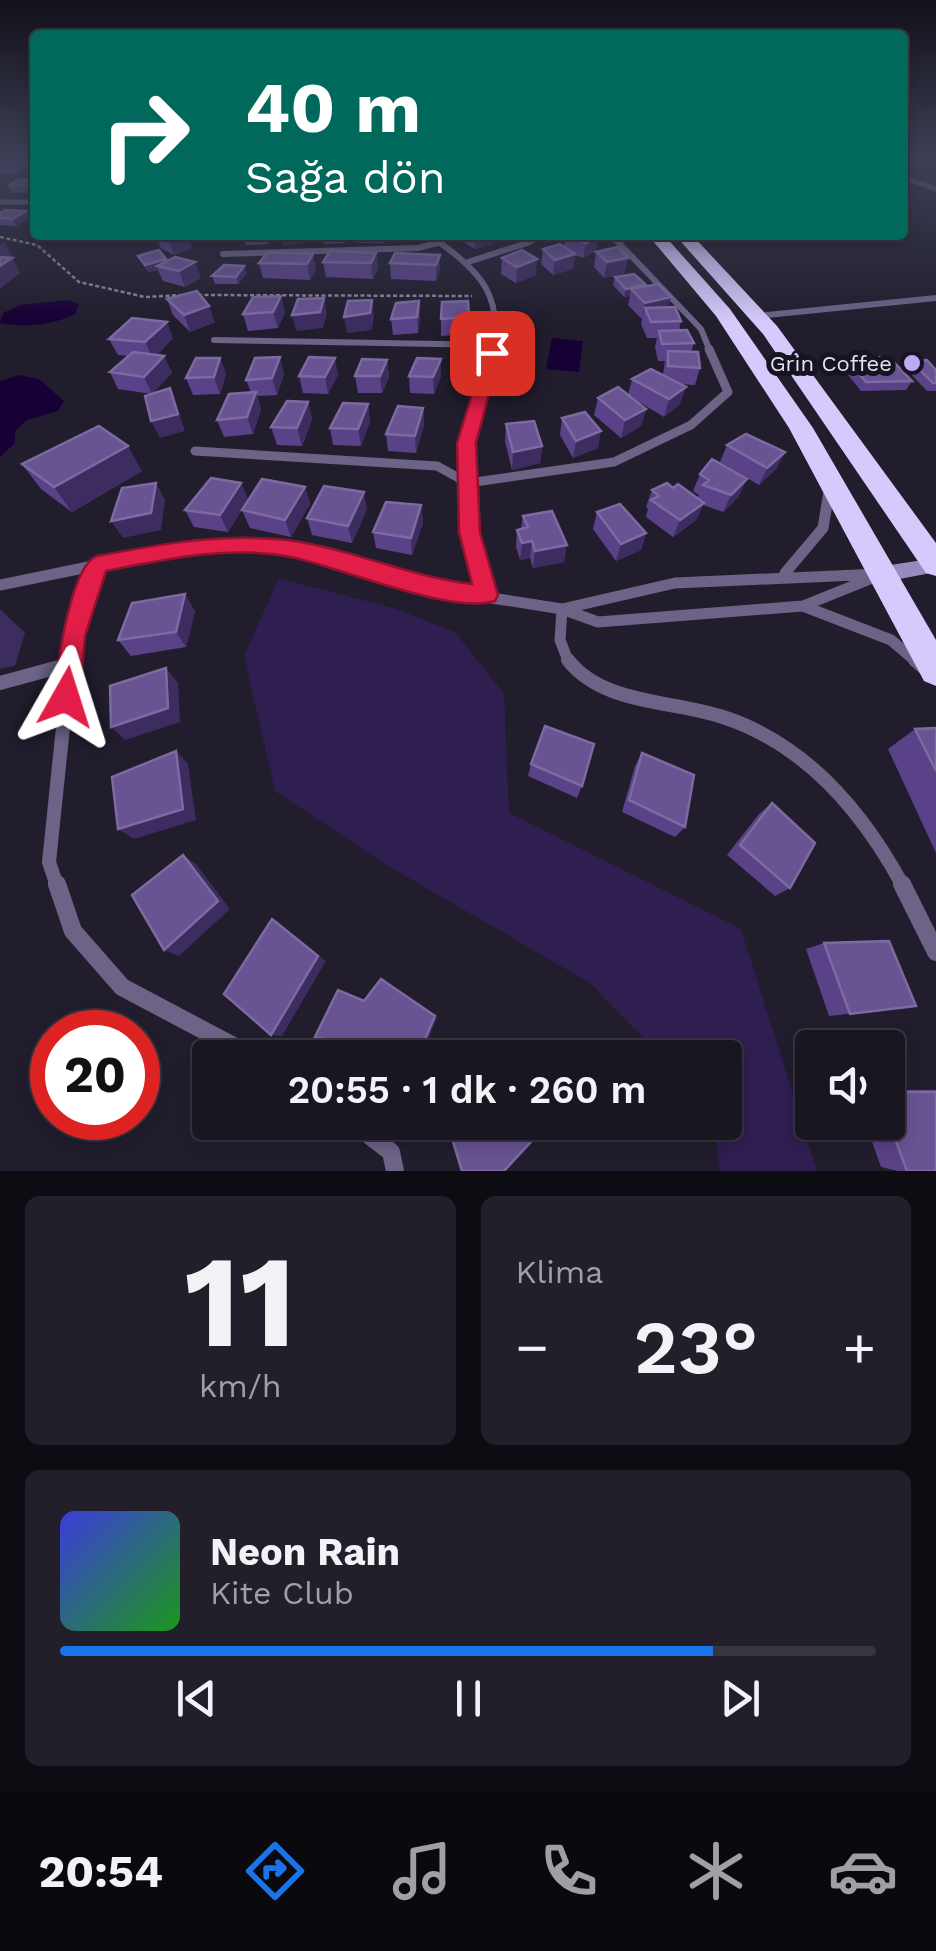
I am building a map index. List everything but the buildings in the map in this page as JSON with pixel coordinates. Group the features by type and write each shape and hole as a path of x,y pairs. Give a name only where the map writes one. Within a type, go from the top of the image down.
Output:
{"highway":[{"path":"660,240 723,313 801,428 936,675"},
{"path":"688,240 758,316 936,566"}],"street":[{"path":"884,574 936,566"}],"lane":[{"path":"438,240 468,262 495,297 500,320 466,443 470,532 487,595"},
{"path":"468,262 535,240"},
{"path":"195,451 437,466 468,483 614,462 691,425 728,392 701,329 617,240"},
{"path":"222,254 418,248 441,242"},
{"path":"758,316 794,317 882,301 936,298"},
{"path":"214,340 495,346"},
{"path":"785,572 822,528 831,482"},
{"path":"2,584 195,545 288,548 440,590 562,609 598,622 804,606 884,574"},
{"path":"97,565 73,636 49,862 73,931 122,987 222,1040"},
{"path":"562,609 594,596 785,572 884,574"},
{"path":"804,606 890,640 936,675"},
{"path":"562,609 556,632 568,666 603,688 721,716 793,753 856,806 894,866 936,952"},
{"path":"0,683 70,664"},
{"path":"375,1140 391,1152 395,1171"}],"path":[{"path":"0,236 37,245 79,282 144,296 312,292 495,297"}],"shaded area":[{"path":"69,300 79,305 75,314 57,321 0,323 3,313 20,305"},
{"path":"552,338 583,341 579,372 546,369"},
{"path":"19,375 39,379 64,401 58,411 27,420 15,431 15,443 0,457 0,381"},
{"path":"279,578 393,608 455,632 504,694 509,813 741,929 795,1101 795,1140 807,1140 817,1171 720,1171 715,1140 742,1140 742,1040 645,1040 590,983 385,864 275,791 244,656"}],"place":[{"name":"Grin Coffee","path":"912,363"}],"route":[{"path":"66,697 73,636 97,565 195,545 288,548 440,590 487,595 470,532 466,443 492,353"}]}
